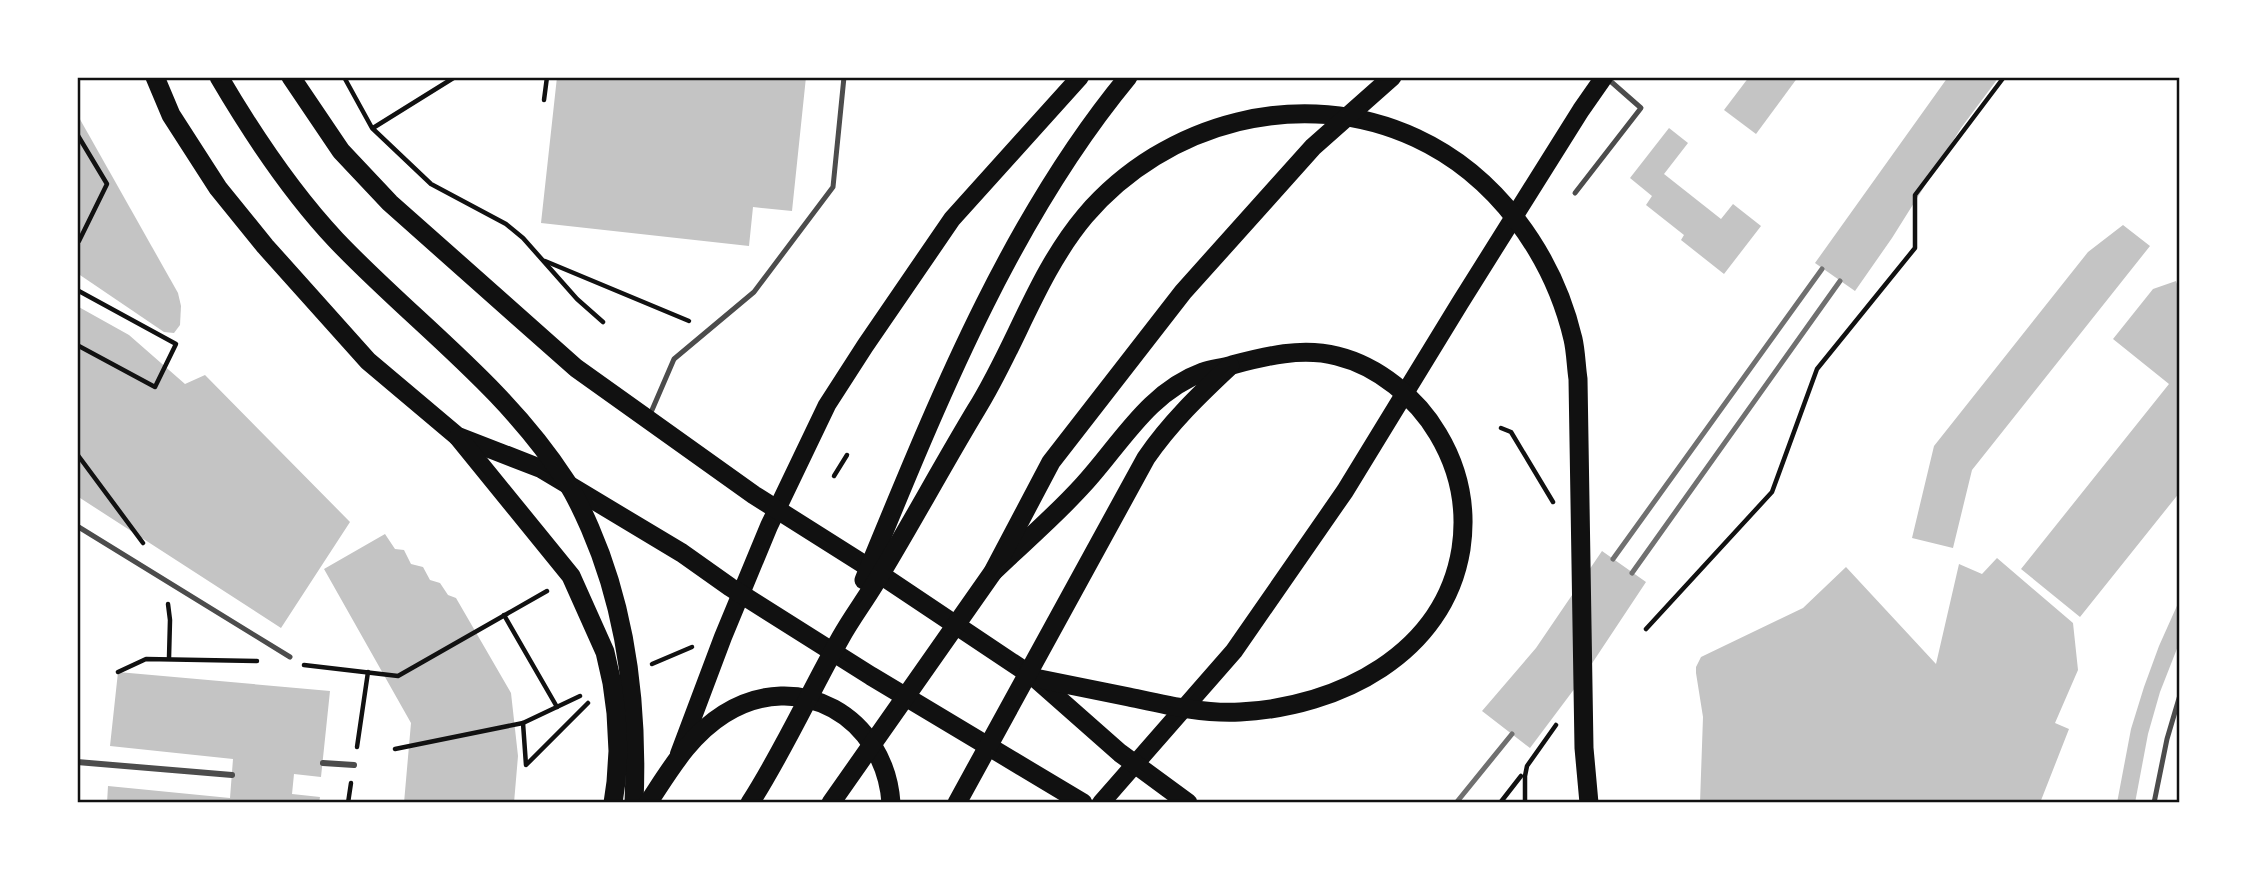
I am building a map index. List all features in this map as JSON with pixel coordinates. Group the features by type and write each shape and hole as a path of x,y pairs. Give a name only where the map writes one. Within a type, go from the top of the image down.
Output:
{"highway":[{"path":"155,77 171,116 219,187 265,246 368,361 457,436 571,576 605,652 612,683 618,751 613,803"},
{"path":"219,77 253,133 293,190 362,265 488,384 531,433 568,483 605,565 620,614 632,690 636,761 634,803"},
{"path":"291,77 341,151 390,204 576,368 754,495 887,579 1035,678 1120,753 1188,803"},
{"path":"842,636 939,401 988,300 1055,179 1088,129 1128,77"},
{"path":"831,803 993,572 1051,462 1183,292 1313,147 1392,77"},
{"path":"750,803 769,774 842,636 991,385 1057,256 1084,217 1115,185 1152,157 1185,139 1229,124 1278,114 1325,113 1362,118 1394,128 1430,144 1449,157 1497,195 1519,222 1544,263 1561,299 1573,341 1578,379 1584,748 1589,803"},
{"path":"993,572 1084,485 1117,442 1175,386 1203,372 1265,355 1299,352 1337,355 1367,367 1414,401 1447,449 1457,476 1462,505 1463,524 1458,563 1436,616 1418,638 1374,674 1323,698 1240,712 1184,709 1035,678"},
{"path":"957,803 1146,458 1164,432 1231,365"},
{"path":"457,436 542,469 681,553 871,676 1083,803"},
{"path":"648,803 682,751 706,726 752,701 785,695 830,706 856,724 876,749 884,766 891,803"}],"main road":[{"path":"660,803 751,569 794,470 827,405 864,346 952,219 1080,77"},
{"path":"1101,803 1234,652 1345,491 1581,110 1605,77"}],"street":[{"path":"77,762 232,775"},
{"path":"323,763 354,765"}],"lane":[{"path":"648,420 674,359 754,292 833,187 844,77"},
{"path":"1576,192 1641,108 1605,77"},
{"path":"77,526 290,657"},
{"path":"77,535 83,530"},
{"path":"2154,803 2167,739 2180,695"}],"path":[{"path":"344,77 372,128 431,184 506,224 577,299 603,322"},
{"path":"372,128 455,77"},
{"path":"544,100 547,77"},
{"path":"1646,629 1772,492 1817,369 1915,248 1915,195 2004,77"},
{"path":"77,134 107,184 79,241"},
{"path":"541,259 709,329"},
{"path":"77,290 176,344 155,387 77,345"},
{"path":"1500,428 1511,432 1553,502"},
{"path":"77,454 148,550"},
{"path":"834,476 847,455"},
{"path":"476,631 547,591"},
{"path":"169,610 169,658"},
{"path":"504,615 557,707"},
{"path":"644,668 698,644"},
{"path":"348,803 368,673"},
{"path":"395,749 523,723 580,696"},
{"path":"523,723 526,765 593,698"},
{"path":"1525,803 1527,766 1556,725"},
{"path":"1500,803 1521,776"}],"building":[{"path":"557,77 806,77 792,211 753,207 749,246 541,223"},
{"path":"1749,77 1798,77 1756,134 1724,110"},
{"path":"1948,77 1999,77 1961,128 1892,238 1855,291 1815,263"},
{"path":"77,114 178,293 181,306 180,325 174,333 164,332 77,273"},
{"path":"1669,128 1688,143 1664,174 1721,219 1733,204 1761,226 1724,274 1681,240 1684,235 1646,205 1652,196 1630,178"},
{"path":"2123,225 2150,246 1972,470 1953,548 1912,538 1934,446 2088,252"},
{"path":"2176,281 2180,292 2180,492 2080,617 2021,569 2169,384 2113,339 2153,289"},
{"path":"77,306 129,335 185,384 205,375 350,522 281,628 77,496"},
{"path":"385,534 395,549 404,550 411,564 423,567 430,580 440,583 448,595 456,598 511,693 518,756 514,803 404,803 411,723 324,569"},
{"path":"1602,551 1646,582 1581,680 1530,748 1482,711 1536,648"},
{"path":"1997,558 2073,623 2078,670 2055,723 2069,729 2040,803 1700,803 1703,717 1696,667 1701,657 1803,608 1846,567 1936,664 1959,564 1982,574"},
{"path":"2180,599 2180,641 2160,692 2148,734 2135,803 2117,803 2131,729 2159,646"},
{"path":"118,672 330,691 321,777 294,774 292,794 320,797 319,803 107,803 108,786 230,798 233,759 110,746"}],"railway":[{"path":"1613,559 1822,269"},
{"path":"1632,573 1840,281"},
{"path":"1456,803 1512,734"}]}
